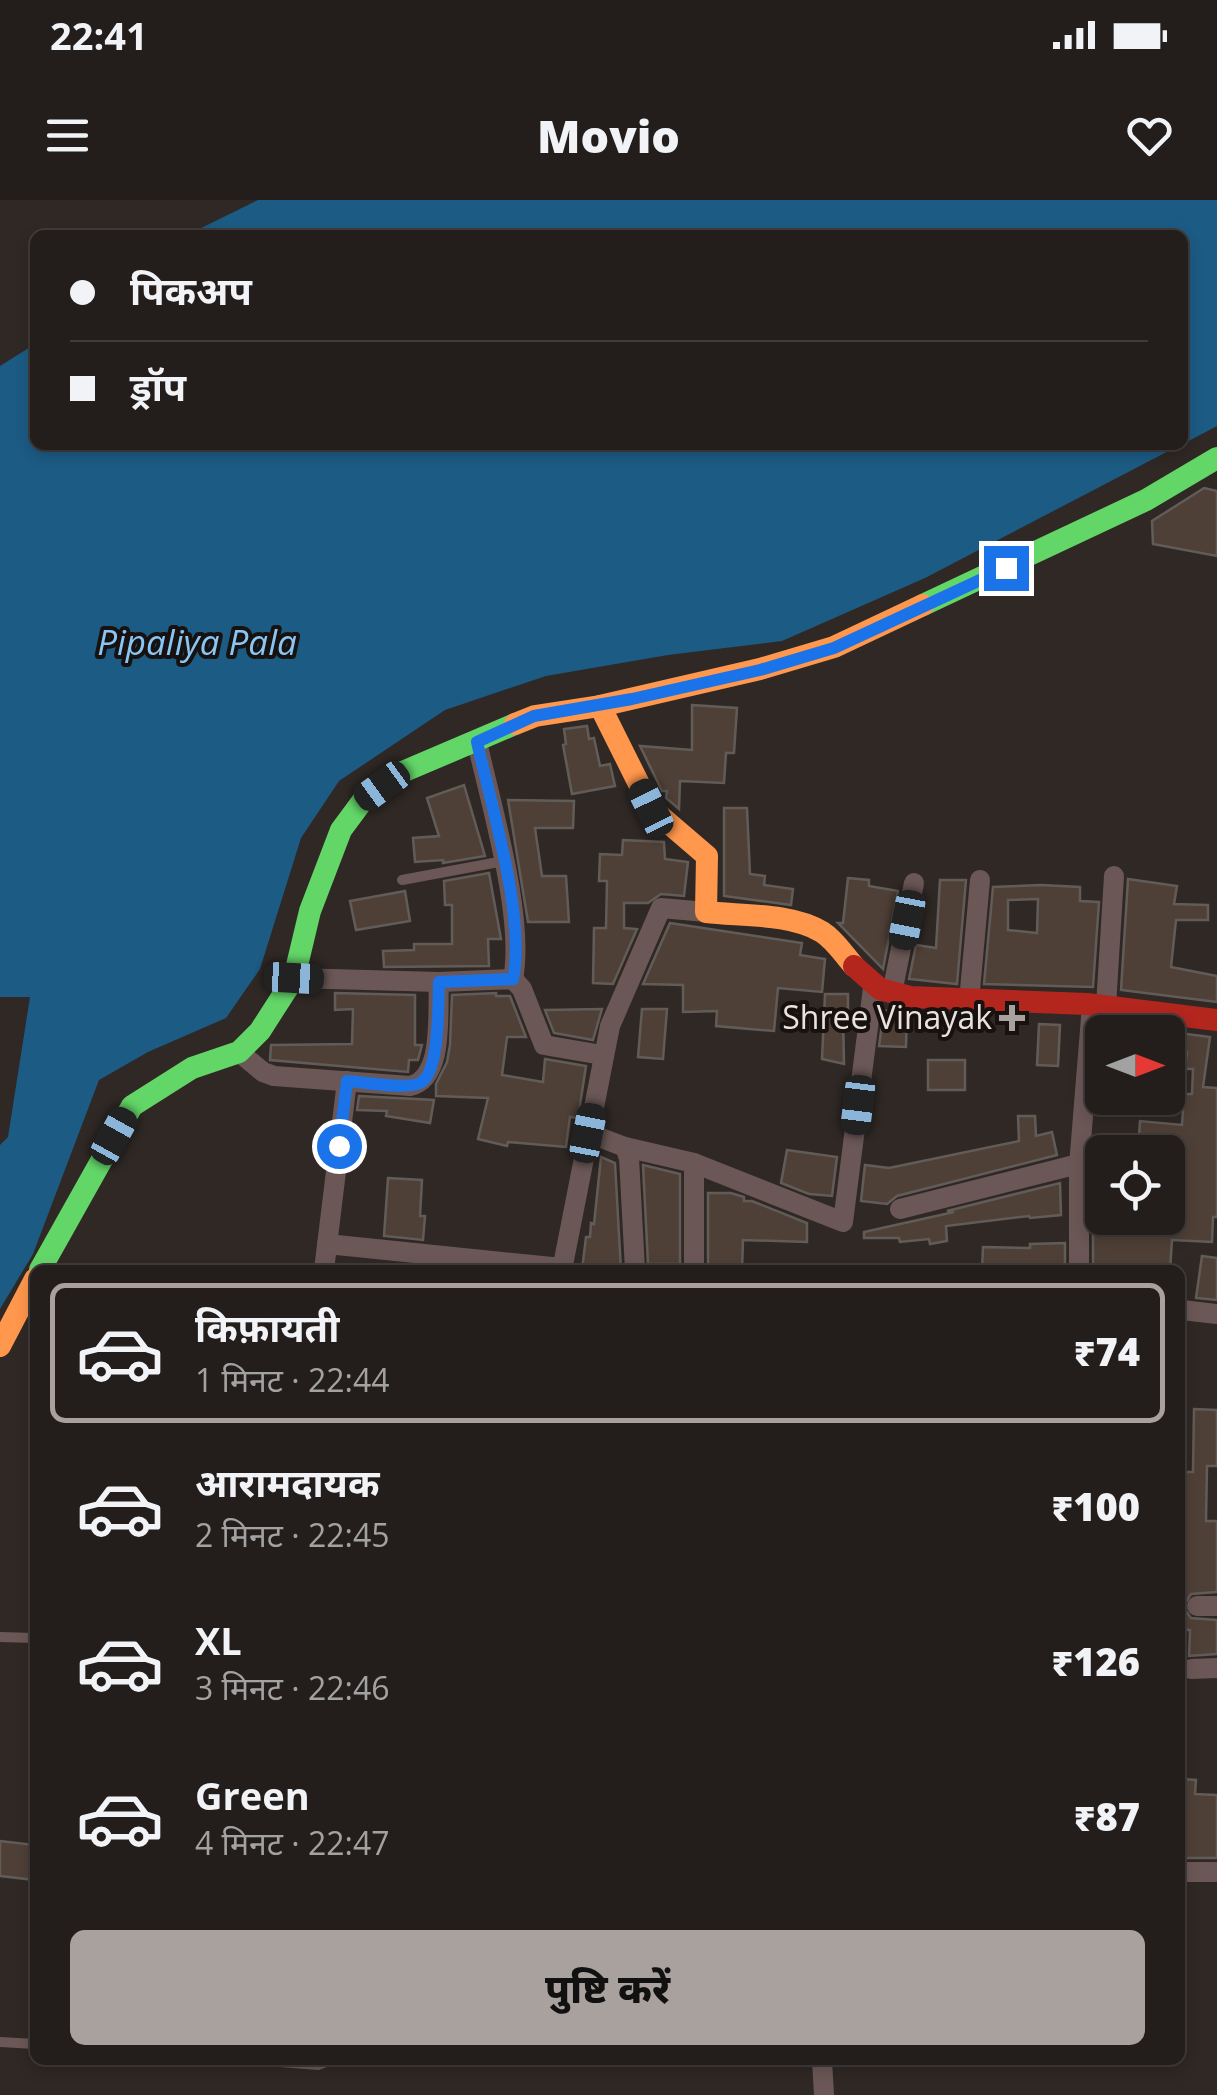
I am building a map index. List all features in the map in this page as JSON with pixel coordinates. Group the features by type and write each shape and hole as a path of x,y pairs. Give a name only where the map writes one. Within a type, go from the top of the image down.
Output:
{"street":[{"path":"43,1265 132,1106 192,1068 239,1052 260,1031 294,978 310,911 340,830 364,799 400,773 534,716 600,706 760,670 834,648 1146,500 1217,458"},
{"path":"600,706 651,808 707,856 706,912"},
{"path":"477,742 504,860 515,951 513,979 522,990 544,1045 602,1054"},
{"path":"1080,1265 1079,1166 1114,876"},
{"path":"968,1001 980,880"},
{"path":"588,1133 625,1147 694,1163 843,1222 882,991 914,884"},
{"path":"563,1265 602,1054 610,1026 661,908 804,926 823,932 882,991 935,1001 1099,1005 1217,1020"},
{"path":"294,978 439,982 513,979"},
{"path":"239,1052 268,1074 410,1086 422,1083 434,1060 439,982"},
{"path":"325,1265 347,1081"},
{"path":"625,1147 636,1265"},
{"path":"694,1163 694,1265"},
{"path":"900,1209 1085,1164"},
{"path":"327,1244 524,1265"},
{"path":"0,1346 30,1289"},
{"path":"1185,1310 1217,1314"},
{"path":"1191,1668 1217,1668"},
{"path":"1185,1872 1217,1872"},
{"path":"822,2065 824,2095"}],"lane":[{"path":"402,880 504,860"},
{"path":"0,1636 30,1638"},
{"path":"0,2042 30,2044"}],"water":[{"path":"258,200 1217,200 1217,426 1188,441 1188,230 197,230"},
{"name":"Pipaliya Pala","path":"30,347 30,450 1170,450 925,578 782,641 546,676 445,710 339,781 301,838 260,969 226,1018 148,1052 99,1080 33,1254 0,1309 0,1145 8,1137 30,997 0,997 0,366"}],"building":[{"path":"1204,488 1217,491 1217,556 1153,544 1152,521"},
{"path":"692,705 737,708 734,753 726,753 724,783 680,781 679,809 666,798 667,791 662,791 640,746 692,750"},
{"path":"587,726 600,766 610,764 615,786 572,794 564,729"},
{"path":"464,785 485,856 443,863 415,862 413,838 439,836 427,798"},
{"path":"508,800 574,801 573,828 535,828 542,876 566,876 569,922 528,922"},
{"path":"724,808 747,808 750,874 765,876 764,885 793,889 791,905 724,896"},
{"path":"623,840 664,842 665,859 688,862 684,896 661,894 648,903 624,903 624,928 637,929 613,984 593,983 594,928 606,928 607,881 599,881 600,854 622,855"},
{"path":"489,873 501,939 488,939 489,966 384,967 383,951 414,950 414,944 452,944 452,905 445,905 444,881"},
{"path":"848,878 869,880 869,886 898,891 883,969 838,923 843,923"},
{"path":"1128,879 1177,886 1174,904 1208,905 1208,920 1176,920 1171,967 1217,976 1217,1002 1121,990"},
{"path":"940,880 966,880 957,984 909,979 916,945 936,948"},
{"path":"993,887 1080,887 1080,901 1099,902 1093,987 984,984","holes":["1038,899 1037,933 1008,930 1008,900"]},
{"path":"405,891 410,921 356,930 350,901"},
{"path":"670,923 802,943 800,955 825,959 822,992 778,988 774,1031 716,1026 717,1011 683,1012 683,985 643,984"},
{"path":"335,993 415,995 415,1045 422,1045 418,1060 409,1060 408,1072 270,1060 271,1045 352,1044 353,1009 335,1010"},
{"path":"825,994 848,994 848,1013 843,1013 844,1064 822,1059"},
{"path":"452,995 510,996 526,1037 507,1037 502,1075 543,1082 545,1059 586,1066 578,1118 570,1117 566,1147 508,1142 507,1146 478,1139 488,1098 436,1096 436,1084 450,1045"},
{"path":"602,1009 593,1040 554,1033 545,1010"},
{"path":"642,1009 667,1009 663,1059 638,1057"},
{"path":"884,1010 907,1014 906,1047 879,1046"},
{"path":"1039,1024 1060,1025 1058,1066 1037,1065"},
{"path":"1185,1034 1210,1037 1203,1087 1217,1088 1217,1217 1213,1217 1212,1242 1172,1240 1170,1265 1093,1265 1093,1235 1185,1235 1185,1135 1139,1135 1140,1121 1182,1125 1185,1094 1192,1094 1193,1069 1185,1069"},
{"path":"928,1060 965,1060 965,1090 928,1090"},
{"path":"359,1096 434,1100 430,1123 386,1116 387,1111 357,1110"},
{"path":"1018,1116 1035,1116 1036,1136 1052,1132 1057,1155 897,1196 887,1204 861,1201 865,1165 889,1168 1019,1141"},
{"path":"787,1150 837,1157 832,1196 809,1194 781,1183"},
{"path":"601,1157 615,1163 621,1265 583,1265 586,1237 590,1237 591,1223 594,1224"},
{"path":"643,1165 680,1174 680,1264 648,1264"},
{"path":"388,1178 422,1180 423,1240 384,1236"},
{"path":"1060,1183 1061,1215 946,1226 947,1241 930,1244 929,1239 900,1242 899,1238 864,1238 864,1232"},
{"path":"708,1193 731,1193 807,1223 807,1242 743,1240 742,1265 708,1265"},
{"path":"1065,1243 1065,1265 982,1265 983,1247 1030,1248 1030,1244"},
{"path":"1202,1256 1217,1258 1217,1300 1196,1298"},
{"path":"1194,1409 1217,1410 1217,1466 1207,1466 1206,1521 1217,1521 1217,1592 1191,1594 1185,1604 1185,1472 1193,1472"},
{"path":"1185,1610 1191,1618 1217,1620 1217,1654 1189,1656 1190,1630 1185,1630"},
{"path":"1185,1779 1196,1780 1195,1794 1217,1795 1217,1858 1185,1858"},
{"path":"0,1841 30,1844 30,1879 0,1876"}],"traffic: fast":[{"path":"923,605 1146,500 1217,458"},
{"path":"43,1265 132,1106 192,1068 239,1052 260,1031 294,978 310,911 341,830 364,799 400,773 515,724"}],"traffic: slow":[{"path":"515,724 535,716 600,706 760,669 834,647 923,605"},
{"path":"600,706 651,808 707,856 706,912 781,918 810,926 831,939 854,966"},
{"path":"0,1346 30,1289"}],"traffic: jam":[{"path":"854,966 880,989 910,997 1087,1004 1217,1020"}],"place":[{"name":"Shree Vinayak","path":"1012,1018"}],"route":[{"path":"339,1146 347,1081 410,1086 422,1083 429,1075 434,1060 439,982 513,979 515,951 510,896 477,742 534,716 600,706 760,670 834,648 1006,568"}]}
